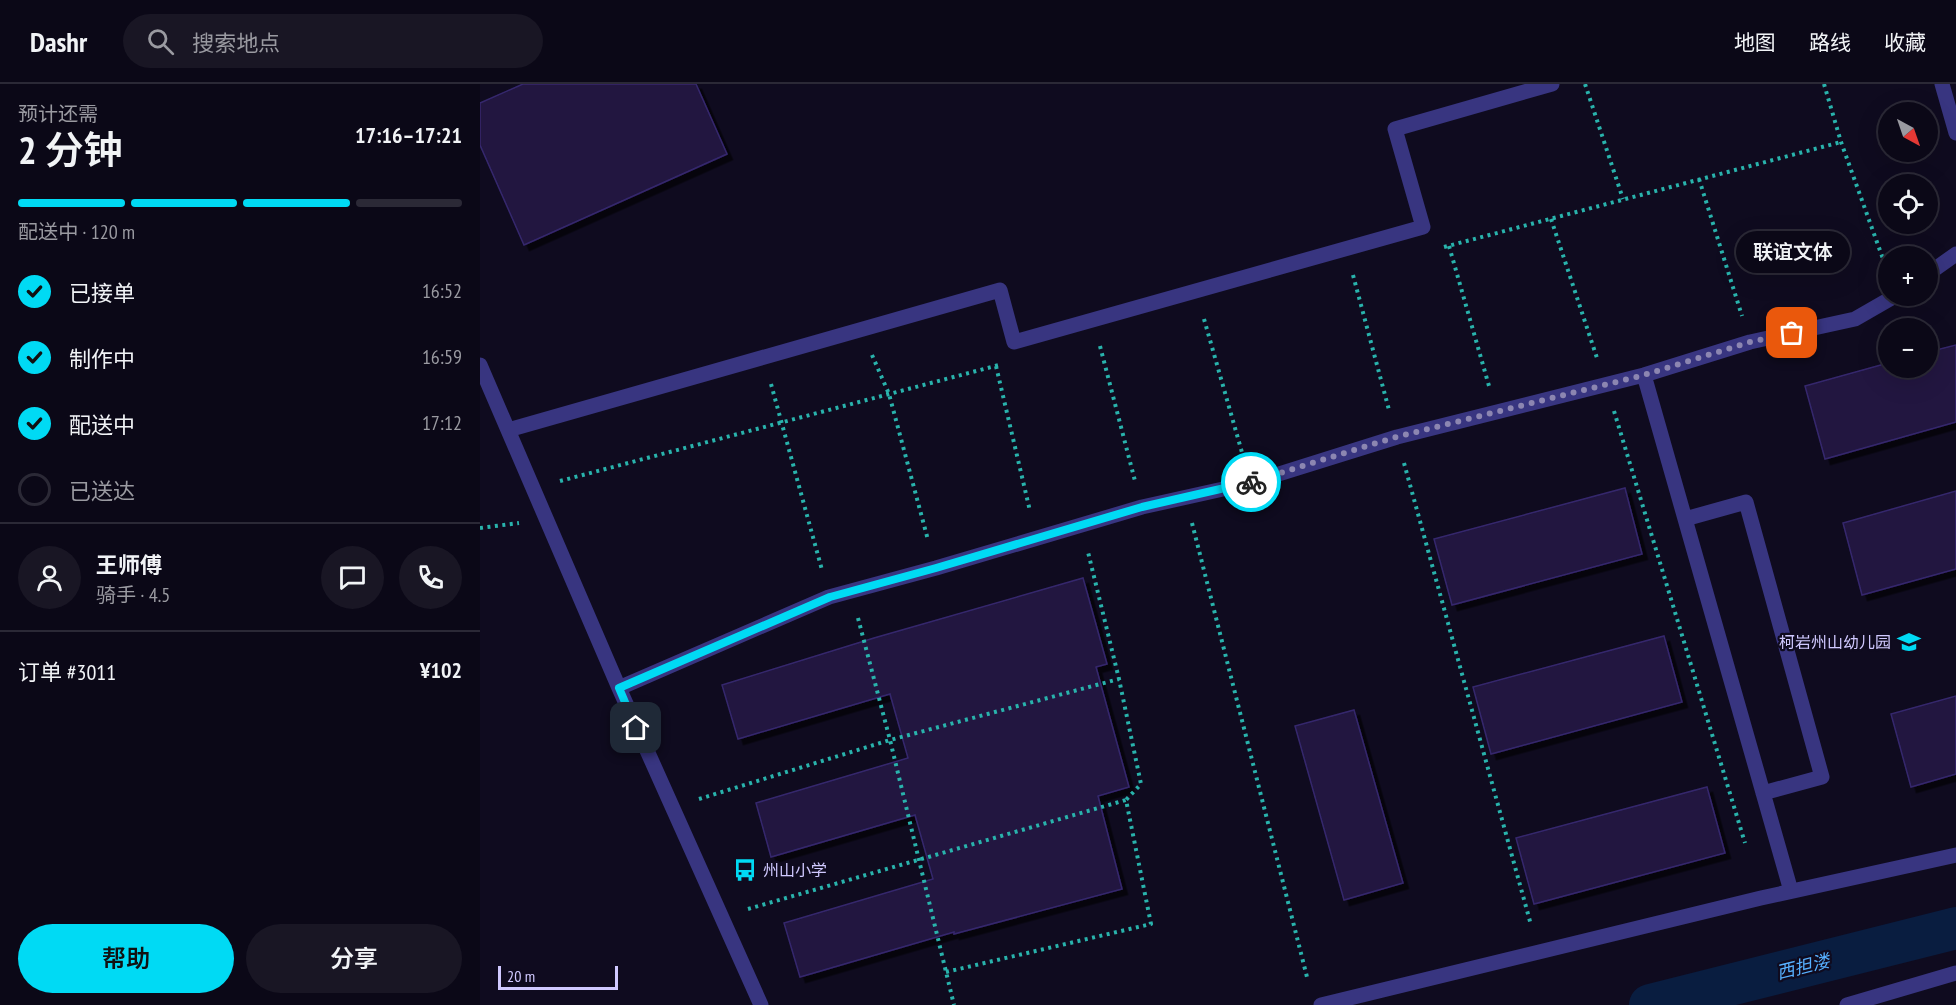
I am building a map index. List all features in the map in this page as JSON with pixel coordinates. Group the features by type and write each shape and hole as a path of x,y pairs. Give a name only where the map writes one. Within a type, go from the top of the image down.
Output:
{"street":[{"path":"508,430 1000,290 1014,342 1423,227 1395,129 1552,84"},
{"path":"1942,84 1956,133"},
{"path":"1938,267 1956,254"},
{"path":"619,688 830,597 1142,507 1250,483 1396,437 1644,375 1750,342 1855,319 1878,306"},
{"path":"480,365 619,688 761,1005"},
{"path":"1644,375 1791,891"},
{"path":"1685,519 1746,502 1822,777 1763,793"},
{"path":"1322,1005 1791,891 1956,855"},
{"path":"1847,1005 1956,973"}],"path":[{"path":"1585,84 1623,200"},
{"path":"1824,84 1841,142 1878,246"},
{"path":"1699,180 1750,342"},
{"path":"1551,219 1606,385 1745,844"},
{"path":"1449,246 1496,412"},
{"path":"1345,249 1539,952"},
{"path":"1196,291 1250,483"},
{"path":"1093,320 1142,507"},
{"path":"861,330 889,394 936,568"},
{"path":"765,357 781,423 830,597"},
{"path":"996,366 1037,538"},
{"path":"1185,496 1308,982"},
{"path":"480,528 546,520"},
{"path":"721,917 1126,800 1141,784 1119,679 1081,525"},
{"path":"851,592 890,740 954,1005"},
{"path":"672,807 890,740 1119,679"},
{"path":"946,972 1151,924 1126,800"}],"building":[{"path":"523,84 696,84 727,154 524,245 480,145 480,103"},
{"path":"1956,345 1956,422 1825,459 1805,386 1878,366 1878,378 1938,378 1938,350"},
{"path":"1625,488 1642,554 1452,605 1434,539"},
{"path":"1956,491 1956,569 1862,595 1843,523"},
{"path":"1083,578 1107,664 1096,667 1129,787 1098,796 1122,889 954,934 954,932 800,977 784,923 933,879 915,815 771,857 756,803 908,758 890,694 738,739 722,685 874,638"},
{"path":"1664,636 1682,702 1491,754 1473,687"},
{"path":"1956,696 1956,774 1911,787 1891,714"},
{"path":"1354,710 1403,883 1344,900 1295,726"},
{"path":"1707,787 1725,853 1534,904 1516,838"}],"waterway":[{"name":"西担溇","path":"1650,1005 1956,928"}],"way so far":[{"path":"1251,482 1396,437 1644,375 1750,342 1792,333"}],"place":[{"name":"联谊文体","path":"1792,333"},
{"name":"柯岩州山幼儿园","path":"1909,642"},
{"name":"州山小学","path":"745,870"}],"route":[{"path":"636,728 619,688 830,597 1142,507 1251,482"}]}
